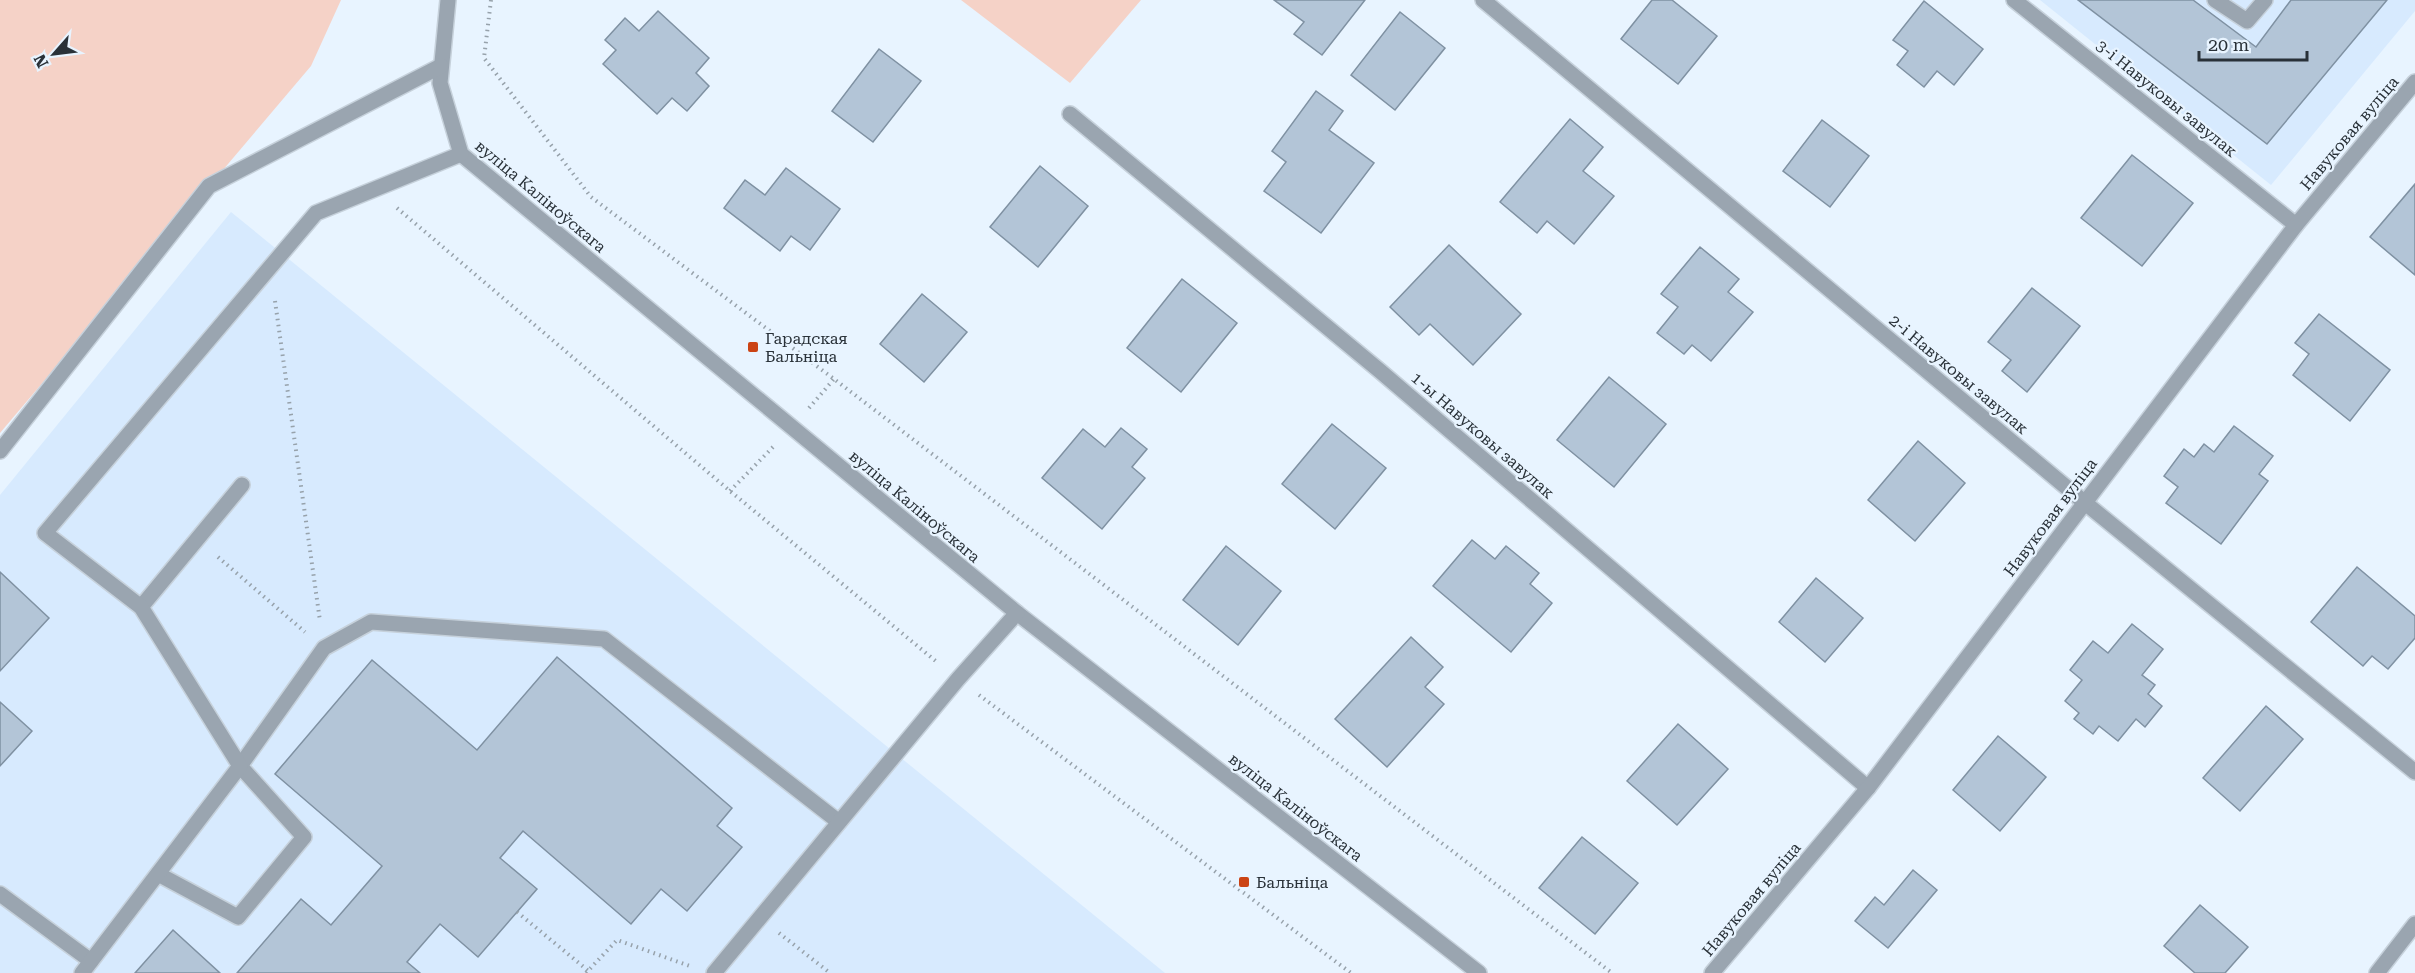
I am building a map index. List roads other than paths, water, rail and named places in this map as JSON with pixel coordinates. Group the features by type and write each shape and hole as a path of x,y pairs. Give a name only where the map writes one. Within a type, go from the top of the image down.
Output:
{"street":[{"name":"вуліца Каліноўскага","path":"448,0 440,83 461,154 1017,613 1479,973"},
{"name":"2-і Навуковы завулак","path":"1483,0 2084,502 2415,772"},
{"name":"3-і Навуковы завулак","path":"2014,0 2296,225"},
{"path":"2215,0 2247,21 2265,0"},
{"path":"0,451 209,186 441,66"},
{"name":"Навуковая вуліца","path":"1712,973 1868,788 2296,225 2415,82"},
{"name":"1-ы Навуковы завулак","path":"1070,114 1380,371 1868,788"},
{"path":"158,874 238,917 304,837 240,766 141,607 45,533 316,213 461,154"},
{"path":"141,607 243,485"},
{"path":"714,973 958,679 1017,613"},
{"path":"0,894 86,967 240,766 324,648 371,622 603,639 839,822"},
{"path":"2377,973 2415,924"}],"place":[{"name":"Гарадская Бальніца","path":"753,347"},
{"name":"Бальніца","path":"1244,882"}]}
